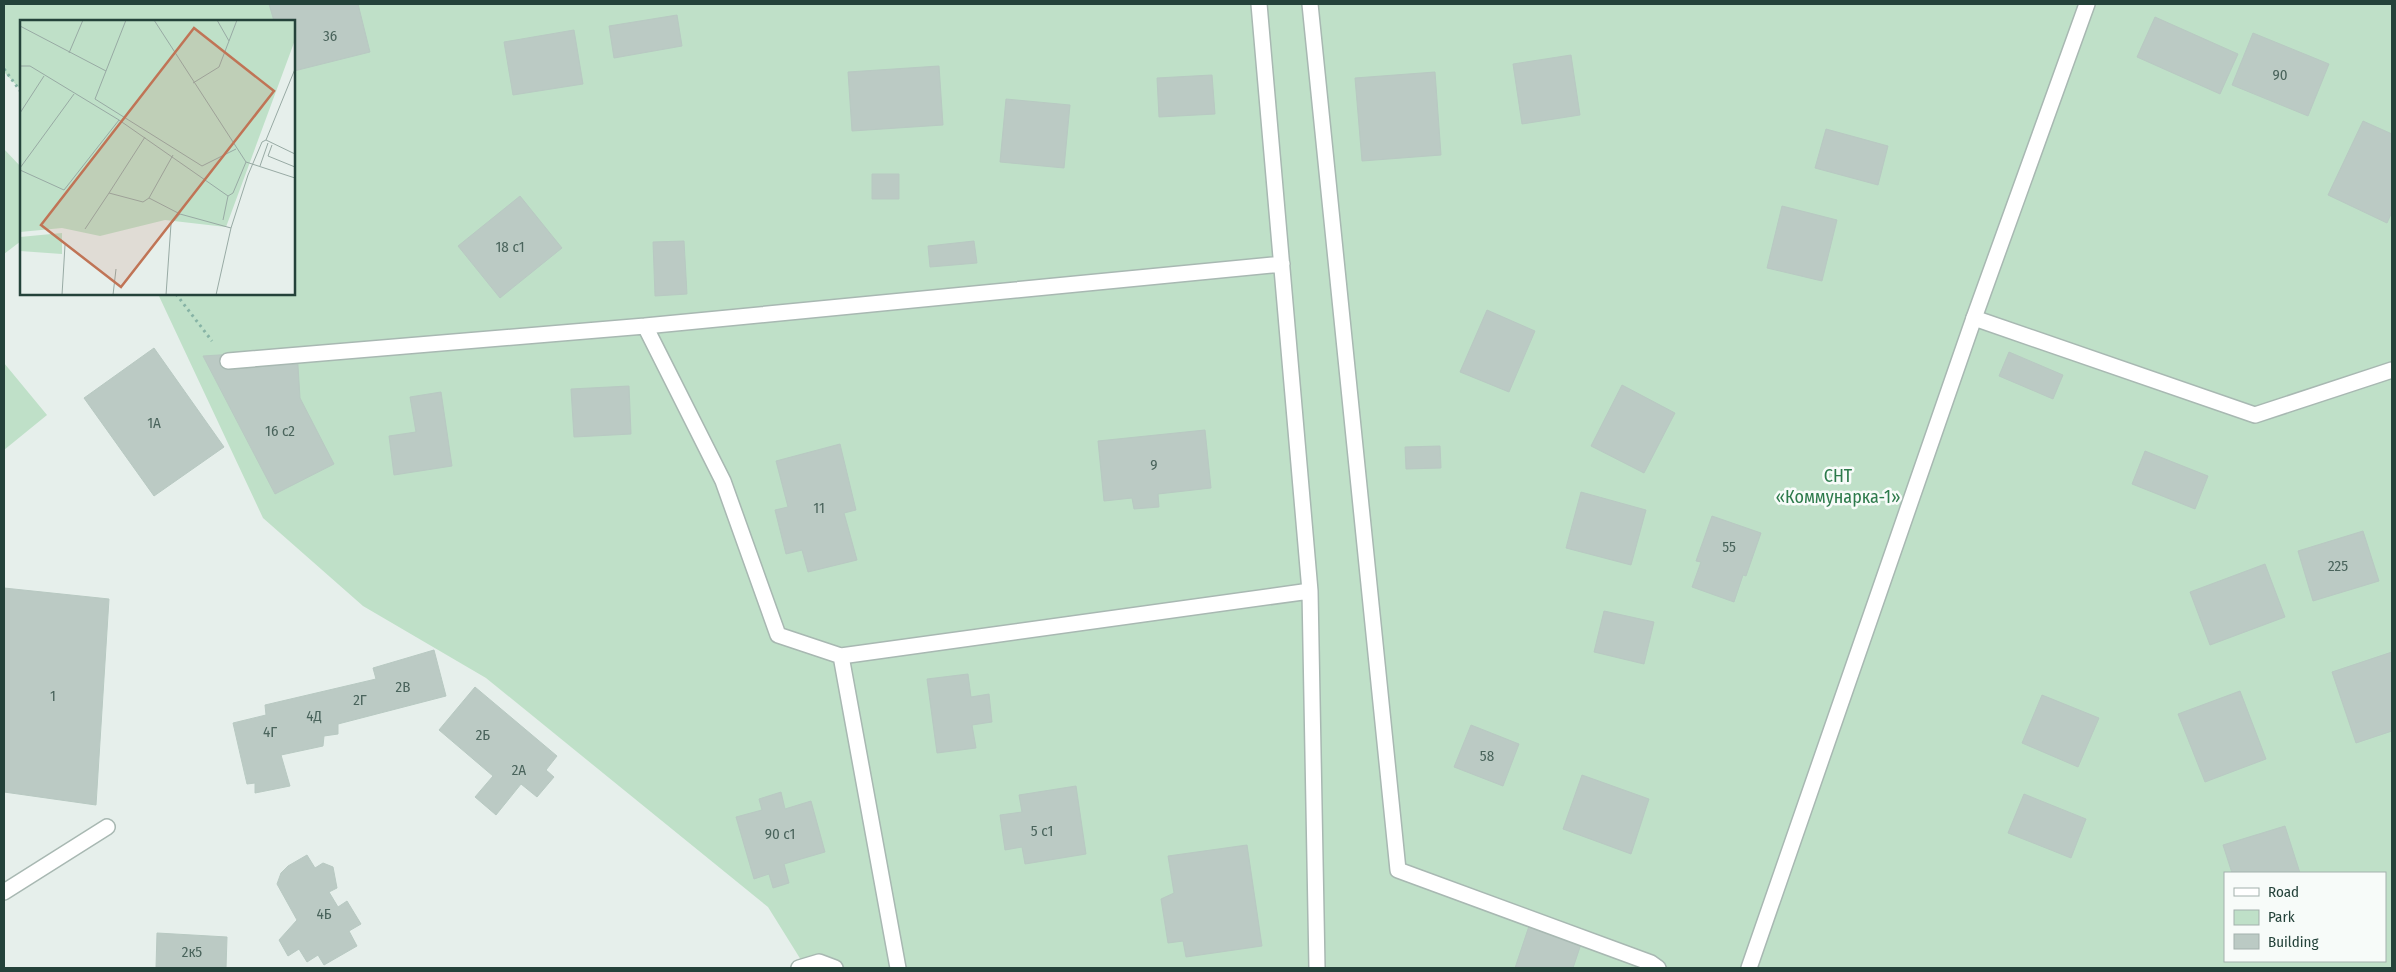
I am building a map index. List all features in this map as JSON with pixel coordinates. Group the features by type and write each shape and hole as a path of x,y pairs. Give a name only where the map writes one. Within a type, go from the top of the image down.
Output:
{"street":[{"path":"1258,4 1310,591 1318,968"},
{"path":"1310,4 1398,870 1651,963 1658,968"},
{"path":"1749,968 1974,318 2088,4"},
{"path":"228,360 645,326 1282,264"},
{"path":"1974,318 2255,415 2392,370"},
{"path":"645,326 723,481 778,635 841,656 1310,591"},
{"path":"841,656 898,968"},
{"path":"4,892 107,827"},
{"path":"799,968 818,962 835,968"}],"path":[{"path":"4,69 20,91"},
{"path":"177,295 228,360"}],"green space":[{"name":"СНТ «Коммунарка-1»","path":"4,4 2392,4 2392,968 806,968 768,907 486,678 363,606 263,518 158,295 295,295 295,20 20,20 20,89 4,72"},
{"path":"4,149 20,166 20,242 4,254"},
{"path":"4,363 47,415 4,450"}],"building":[{"path":"269,4 358,4 370,52 295,71 295,20 274,20"},
{"path":"677,15 682,46 614,58 609,26"},
{"path":"2155,17 2238,54 2220,94 2137,57"},
{"path":"574,30 583,84 513,95 504,42"},
{"path":"2253,33 2329,64 2308,116 2232,85"},
{"path":"1571,55 1580,115 1522,124 1513,64"},
{"path":"939,66 943,125 852,131 848,72"},
{"path":"1435,72 1441,155 1362,161 1355,78"},
{"path":"1212,75 1215,114 1159,117 1157,78"},
{"path":"1006,99 1070,105 1064,168 1000,162"},
{"path":"2363,121 2392,134 2392,212 2387,223 2328,195"},
{"path":"1826,129 1888,146 1878,185 1815,168"},
{"path":"872,174 899,174 899,199 872,199"},
{"path":"520,196 562,248 500,298 458,246"},
{"path":"1782,206 1837,220 1822,281 1767,268"},
{"path":"684,241 687,294 655,296 653,242"},
{"path":"974,241 977,263 930,267 928,246"},
{"path":"1487,310 1535,331 1509,392 1460,372"},
{"path":"154,348 224,447 154,496 84,398"},
{"path":"297,350 300,398 334,464 275,494 203,356"},
{"path":"2009,352 2063,375 2053,399 1999,376"},
{"path":"1622,385 1675,413 1644,473 1591,446"},
{"path":"629,386 631,434 574,437 571,389"},
{"path":"441,392 452,466 394,475 389,436 416,432 410,397"},
{"path":"1205,430 1211,488 1158,494 1159,507 1134,509 1132,498 1104,501 1098,441"},
{"path":"840,444 856,510 844,513 857,560 808,572 802,550 786,554 775,510 788,507 776,461"},
{"path":"1440,446 1441,468 1406,469 1405,447"},
{"path":"2145,451 2208,476 2195,509 2132,484"},
{"path":"1581,492 1646,510 1631,565 1566,548"},
{"path":"1712,516 1761,533 1746,576 1743,575 1734,602 1692,587 1701,562 1696,561"},
{"path":"2363,531 2379,581 2313,601 2298,551"},
{"path":"2265,564 2285,617 2210,645 2190,592"},
{"path":"4,588 109,599 96,805 4,792"},
{"path":"1604,611 1654,622 1644,664 1594,652"},
{"path":"434,650 446,696 338,724 338,734 324,736 323,746 281,755 290,786 255,793 255,783 247,784 233,723 266,715 265,705 376,679 373,668"},
{"path":"2392,652 2392,731 2356,743 2332,672"},
{"path":"968,674 971,697 989,694 992,722 972,725 976,748 937,753 927,679"},
{"path":"475,687 557,756 546,770 554,777 537,797 521,784 496,815 475,797 493,776 439,730"},
{"path":"2240,691 2266,759 2205,782 2178,714"},
{"path":"2042,695 2099,718 2078,767 2022,743"},
{"path":"1471,725 1519,744 1503,786 1454,767"},
{"path":"1582,775 1649,799 1631,854 1563,829"},
{"path":"1076,786 1086,854 1025,864 1022,847 1005,850 1000,815 1022,812 1019,795"},
{"path":"781,792 785,809 811,801 825,852 784,864 789,883 773,888 769,874 754,879 736,817 762,810 759,799"},
{"path":"2024,794 2086,819 2071,858 2008,833"},
{"path":"2285,826 2300,872 2232,872 2223,845"},
{"path":"1247,845 1262,946 1186,957 1183,941 1168,943 1161,899 1174,893 1168,856"},
{"path":"307,855 315,868 323,863 333,867 337,888 329,892 338,907 347,901 361,924 349,931 357,946 324,965 318,955 307,962 299,949 288,956 279,940 297,920 277,884 281,873 288,866"},
{"path":"1529,926 1581,944 1573,968 1515,968"},
{"path":"157,933 227,937 226,968 156,968"}]}
